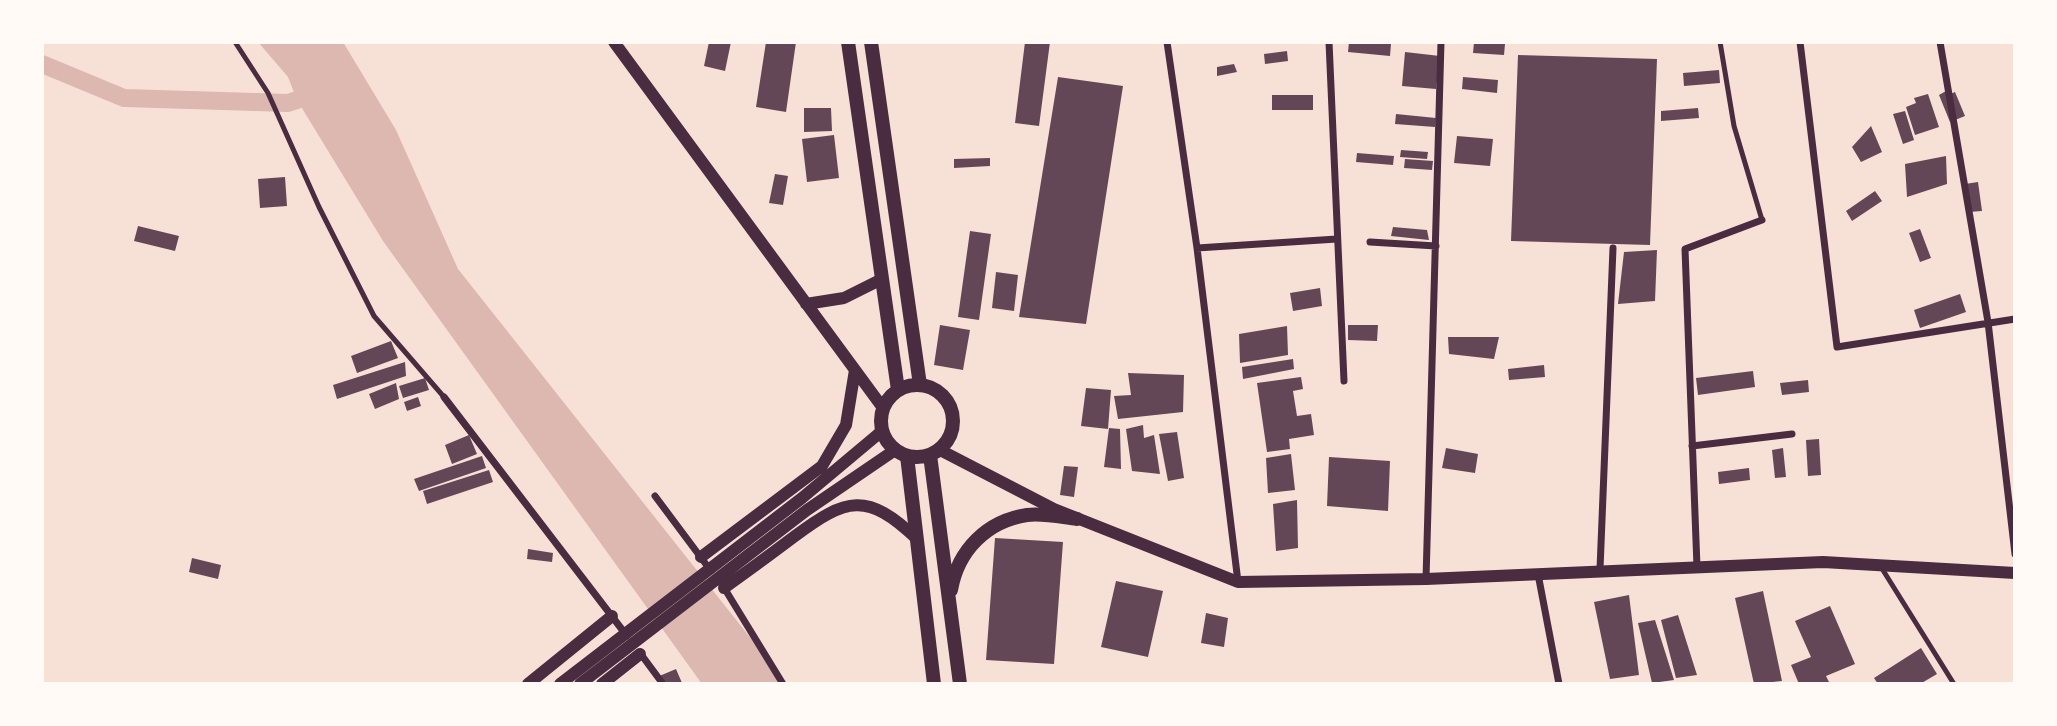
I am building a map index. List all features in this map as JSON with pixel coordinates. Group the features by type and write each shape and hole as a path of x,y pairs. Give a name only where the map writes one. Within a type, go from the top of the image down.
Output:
{"main road":[{"path":"848,42 898,390"},
{"path":"871,42 920,385"},
{"path":"934,684 916,539 901,453 882,431 883,408 898,390 920,385 933,389 950,406 952,429 935,452 949,602 960,684"},
{"path":"901,453 935,452"},
{"path":"949,602 953,580 970,544 997,523 1029,515 1077,519"}],"street":[{"path":"614,42 883,408"},
{"path":"1167,42 1197,248 1238,582"},
{"path":"1329,42 1344,381"},
{"path":"1426,579 1441,42"},
{"path":"1800,42 1837,347 2015,319"},
{"path":"1940,42 1988,322 2015,554"},
{"path":"1697,567 1685,249 1762,220"},
{"path":"1197,248 1337,239"},
{"path":"1370,242 1436,246"},
{"path":"1600,569 1613,248"},
{"path":"806,304 844,298 882,279"},
{"path":"701,557 822,466 846,425 855,370"},
{"path":"444,397 663,684"},
{"path":"580,684 804,504 882,431"},
{"path":"1692,446 1792,433"},
{"path":"935,452 1077,519 1238,582 1426,579 1600,569 1824,562 2015,573"},
{"path":"559,684 804,504 901,453"},
{"path":"655,496 724,588 783,684"},
{"path":"724,588 835,508 860,506 887,513 916,539"},
{"path":"1538,574 1559,684"},
{"path":"528,684 612,616"},
{"path":"602,684 640,654"}],"lane":[{"path":"235,42 268,93 318,207 374,316 444,397"},
{"path":"1720,42 1734,126 1762,220"},
{"path":"1879,564 1954,684"}],"shaded area":[{"path":"258,42 343,42 396,130 458,269 787,684 702,684 383,241 297,100 288,77"}],"building":[{"path":"709,42 731,42 725,71 704,66"},
{"path":"766,42 796,42 786,112 756,107"},
{"path":"1025,42 1050,42 1039,126 1015,123"},
{"path":"1349,42 1391,44 1390,56 1348,52"},
{"path":"1474,42 1505,44 1504,55 1473,53"},
{"path":"1287,51 1288,61 1265,64 1264,54"},
{"path":"1405,52 1440,56 1436,89 1402,86"},
{"path":"1518,55 1657,59 1650,245 1511,241"},
{"path":"1234,64 1237,72 1217,76 1217,67"},
{"path":"1719,70 1720,83 1684,86 1683,73"},
{"path":"1058,77 1123,86 1086,324 1019,317"},
{"path":"1463,77 1498,80 1497,93 1462,89"},
{"path":"1946,91 1948,95 1955,92 1965,116 1950,122 1939,95"},
{"path":"1928,94 1939,127 1915,135 1906,107 1916,103 1914,98"},
{"path":"1272,95 1313,95 1313,110 1272,110"},
{"path":"804,108 831,108 832,131 804,132"},
{"path":"1698,108 1699,118 1661,121 1661,111"},
{"path":"1905,111 1914,140 1903,144 1893,114"},
{"path":"1396,114 1436,118 1435,127 1395,124"},
{"path":"1871,126 1882,152 1861,162 1852,147"},
{"path":"834,135 839,178 807,182 802,139"},
{"path":"1457,136 1493,139 1490,166 1454,163"},
{"path":"1401,150 1428,152 1427,159 1400,157"},
{"path":"1357,153 1394,156 1393,165 1356,162"},
{"path":"1946,156 1947,184 1907,197 1905,164"},
{"path":"990,158 990,166 954,168 954,159"},
{"path":"1405,159 1433,161 1432,170 1404,168"},
{"path":"775,174 788,176 783,205 769,203"},
{"path":"285,177 287,206 260,208 258,179"},
{"path":"1978,182 1982,211 1969,212 1965,184"},
{"path":"1875,191 1882,201 1852,221 1846,211"},
{"path":"138,226 179,236 175,251 134,241"},
{"path":"1393,227 1427,230 1429,240 1391,236"},
{"path":"1920,229 1931,258 1920,262 1909,233"},
{"path":"970,231 991,234 979,320 958,317"},
{"path":"1657,250 1655,301 1618,304 1624,252"},
{"path":"996,272 1018,275 1014,311 992,308"},
{"path":"1320,288 1322,306 1293,311 1290,293"},
{"path":"1960,294 1966,312 1920,328 1914,310"},
{"path":"940,325 970,330 963,370 934,365"},
{"path":"1348,325 1378,325 1377,341 1348,340"},
{"path":"1287,326 1288,355 1240,363 1239,334"},
{"path":"1448,337 1499,337 1494,359 1449,354"},
{"path":"391,341 398,358 357,373 351,356"},
{"path":"1293,359 1294,369 1243,379 1242,367"},
{"path":"405,362 406,376 337,399 333,385"},
{"path":"1544,365 1545,377 1509,380 1508,369"},
{"path":"1753,371 1755,387 1698,395 1696,378"},
{"path":"1128,373 1184,375 1183,412 1118,419 1114,396 1131,395"},
{"path":"1301,377 1303,389 1293,391 1297,416 1311,414 1314,435 1289,439 1290,449 1267,452 1257,383"},
{"path":"425,378 429,390 403,398 399,386"},
{"path":"1808,380 1809,392 1782,395 1780,383"},
{"path":"396,383 399,399 375,409 369,394"},
{"path":"1086,388 1111,390 1108,429 1081,426"},
{"path":"418,397 421,406 407,411 404,402"},
{"path":"1143,425 1144,438 1154,435 1160,474 1132,471 1126,429"},
{"path":"1109,428 1120,429 1121,469 1104,467"},
{"path":"1177,432 1184,478 1168,481 1159,434"},
{"path":"469,435 477,454 452,464 445,445"},
{"path":"1819,439 1821,475 1808,476 1806,440"},
{"path":"1446,448 1478,454 1475,473 1442,468"},
{"path":"1783,448 1786,477 1775,478 1772,450"},
{"path":"1291,454 1295,490 1268,493 1266,458"},
{"path":"482,456 486,468 419,491 414,479"},
{"path":"1329,457 1390,461 1388,511 1327,506"},
{"path":"1064,466 1078,467 1074,497 1060,495"},
{"path":"1749,468 1750,480 1719,484 1718,472"},
{"path":"489,470 493,482 427,504 423,491"},
{"path":"1297,500 1298,548 1276,551 1273,504"},
{"path":"995,538 1063,542 1054,664 986,660"},
{"path":"528,549 553,553 552,562 527,559"},
{"path":"192,558 221,565 218,579 189,572"},
{"path":"1116,581 1163,591 1148,657 1101,647"},
{"path":"1763,591 1782,681 1754,684 1735,598"},
{"path":"1629,595 1639,675 1610,679 1594,602"},
{"path":"1830,606 1855,664 1826,676 1830,684 1799,684 1791,665 1811,657 1795,621"},
{"path":"1206,613 1228,618 1224,647 1201,643"},
{"path":"1678,615 1697,675 1676,678 1661,620"},
{"path":"1655,620 1674,680 1652,683 1638,623"},
{"path":"1921,648 1937,674 1920,684 1878,684 1874,678"},
{"path":"676,669 682,683 660,684 657,677"}],"waterway":[{"path":"42,64 124,98 288,103 297,100"}]}
